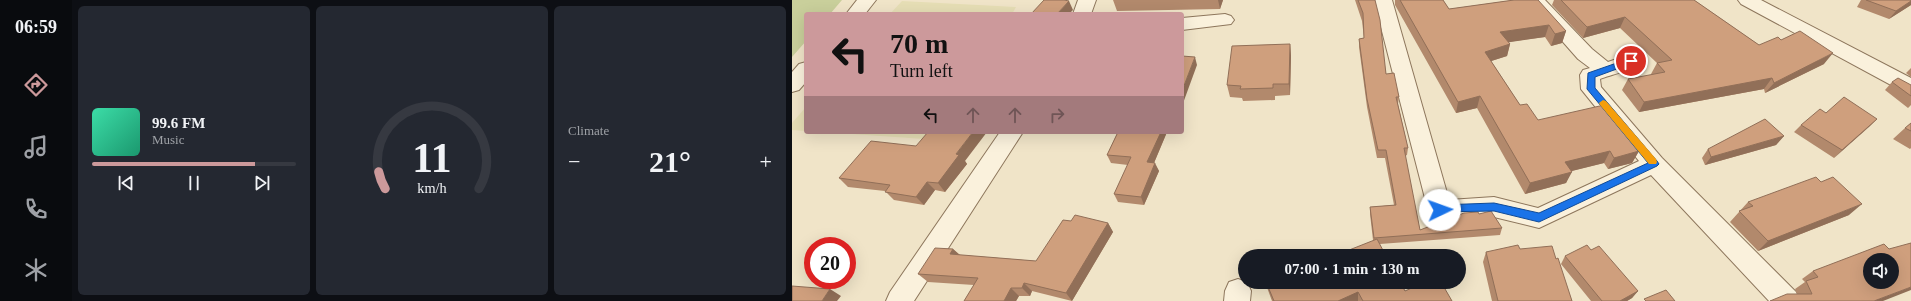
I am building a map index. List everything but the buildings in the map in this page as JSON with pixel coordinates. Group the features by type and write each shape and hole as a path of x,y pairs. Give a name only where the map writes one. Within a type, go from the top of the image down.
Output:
{"street":[{"path":"857,12 867,0"},
{"path":"1083,12 1087,0"},
{"path":"1383,0 1440,210 1494,207 1539,218 1654,164"},
{"path":"1535,0 1585,54 1606,71"},
{"path":"1747,0 1911,87"},
{"path":"1184,24 1225,20"},
{"path":"1631,61 1606,71 1590,75 1591,89 1654,164 1787,301"},
{"path":"792,85 804,71"},
{"path":"898,301 1011,134"}],"shaded area":[{"path":"902,1 1016,7 1013,12 892,12"},
{"path":"804,109 804,131 792,130 792,123"},
{"path":"852,134 928,134 924,139"}],"green space":[{"path":"792,0 842,0 832,12 804,12 804,43 792,57"}],"slow traffic":[{"path":"1603,103 1652,162"}],"route":[{"path":"1440,210 1494,207 1539,218 1654,164 1591,89 1590,75 1606,71 1631,61"}]}
